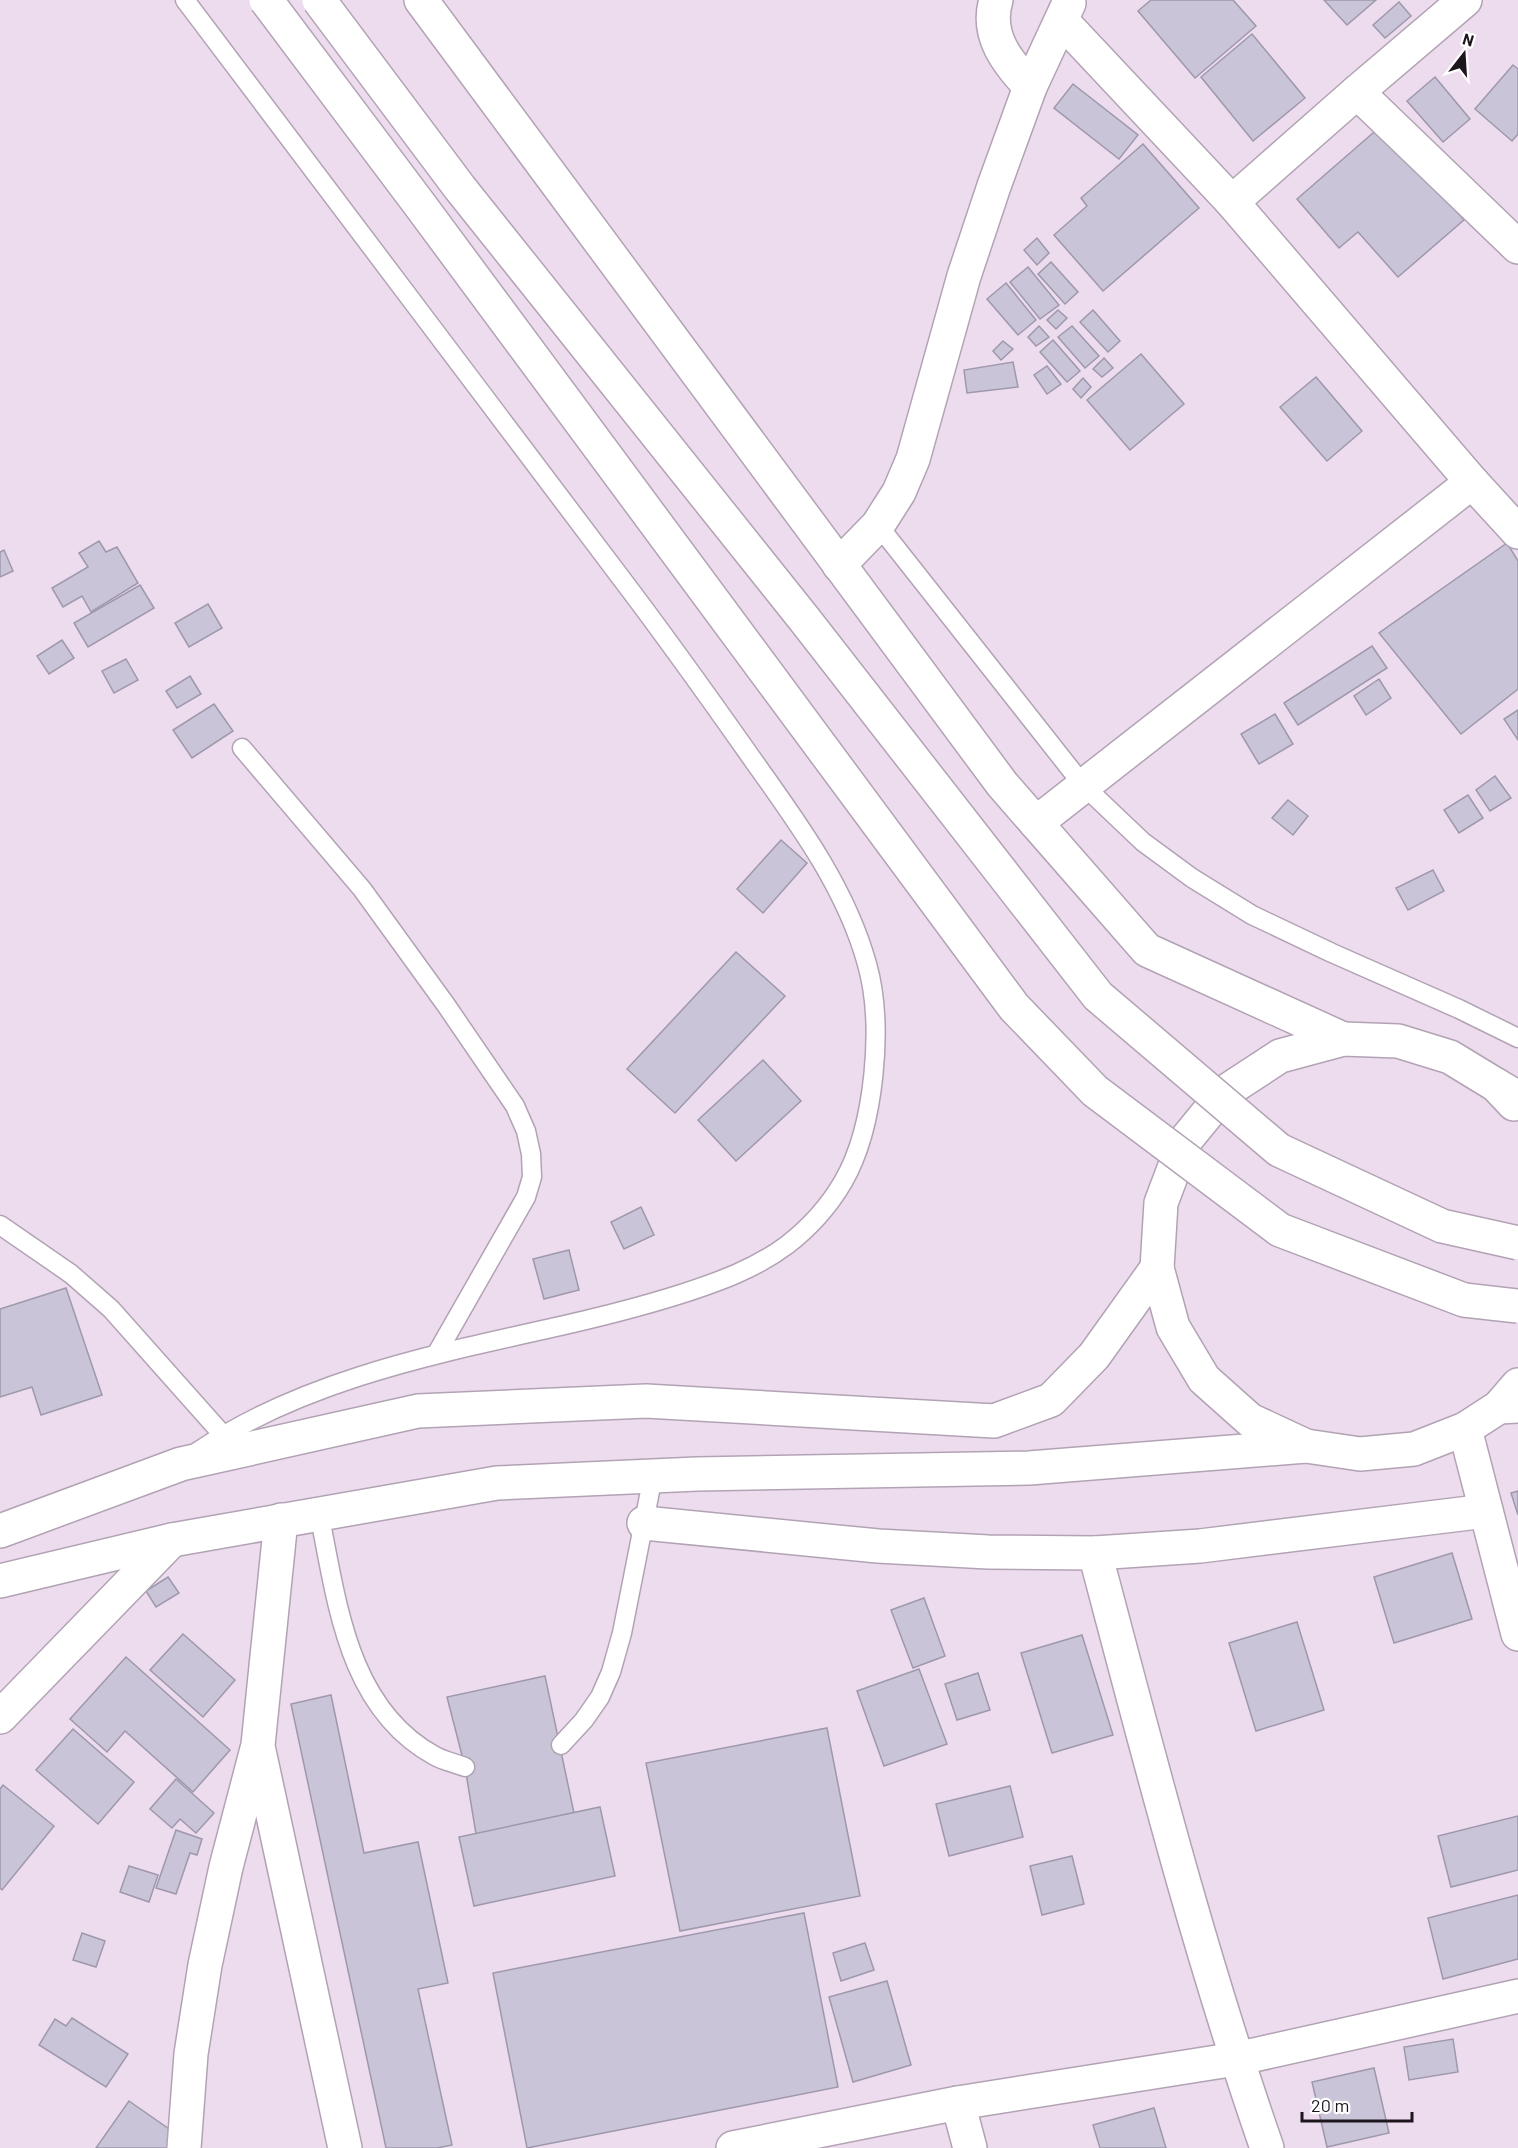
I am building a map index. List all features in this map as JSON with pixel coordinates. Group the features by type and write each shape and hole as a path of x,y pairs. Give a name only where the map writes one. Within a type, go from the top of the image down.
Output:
{"main road":[{"path":"266,0 1014,1006 1095,1091 1280,1230 1464,1300 1518,1306"},
{"path":"320,0 460,188 812,629 1098,996 1279,1150 1442,1226 1518,1243"},
{"path":"421,0 1002,784 1148,950 1343,1039"},
{"path":"996,0 992,23 997,44 1010,65 1030,87"},
{"path":"1232,201 1465,0"},
{"path":"839,565 878,525 899,492 913,459 964,276 994,186 1030,87 1066,10 1472,482 1518,532"},
{"path":"1357,92 1518,247"},
{"path":"1036,823 1472,482"},
{"path":"1306,1446 1250,1420 1204,1379 1173,1327 1157,1268 1161,1203 1184,1142 1226,1092 1280,1056 1343,1039 1398,1041 1450,1057 1507,1092 1518,1108"},
{"path":"0,1531 181,1464 418,1412 646,1401 994,1421 1051,1400 1094,1356 1157,1268"},
{"path":"0,1581 172,1540 497,1484 653,1476 1029,1468 1306,1446 1360,1454 1414,1449 1465,1430 1512,1399"},
{"path":"1465,1430 1518,1634"},
{"path":"644,1523 878,1546 988,1552 1095,1553 1200,1546 1486,1511"},
{"path":"184,2148 191,2054 205,1965 226,1867 258,1745 281,1520"},
{"path":"0,1717 172,1540"},
{"path":"1095,1553 1172,1844 1236,2059 1267,2148"},
{"path":"258,1745 345,2148"},
{"path":"733,2148 958,2103 1236,2059 1518,1996"},
{"path":"958,2103 970,2148"}],"lane":[{"path":"181,1464 223,1435 287,1404 355,1377 437,1353 619,1314 740,1274 786,1246 819,1216 845,1179 861,1138 871,1089 876,1008 868,965 850,915 827,870 785,806 671,644 185,0"},
{"path":"878,525 1083,785 1143,842 1192,878 1252,915 1460,1009 1518,1038"},
{"path":"242,748 362,889 446,1005 515,1106 526,1131 531,1154 532,1177 526,1197 437,1353"},
{"path":"0,1225 71,1274 111,1309 223,1435"},
{"path":"561,1745 584,1720 600,1697 611,1672 622,1633 653,1476"},
{"path":"320,1513 342,1627 354,1661 371,1694 397,1729 435,1756 465,1767"}],"building":[{"path":"1151,0 1233,0 1256,26 1195,78 1138,11"},
{"path":"1324,0 1376,0 1347,25"},
{"path":"1399,2 1411,16 1385,38 1373,25"},
{"path":"1252,34 1305,98 1253,141 1201,77"},
{"path":"1513,65 1518,69 1518,134 1512,141 1475,109"},
{"path":"1435,77 1470,119 1443,142 1407,101"},
{"path":"1073,84 1138,135 1119,159 1054,108"},
{"path":"1381,126 1464,220 1398,277 1358,232 1339,248 1297,199"},
{"path":"1143,144 1199,208 1103,291 1054,235 1087,206 1081,198"},
{"path":"1037,238 1049,253 1037,265 1024,250"},
{"path":"1051,262 1078,292 1065,304 1038,274"},
{"path":"1028,267 1059,305 1040,319 1010,282"},
{"path":"1006,283 1036,320 1018,335 987,299"},
{"path":"1058,310 1067,318 1056,329 1047,320"},
{"path":"1093,310 1120,341 1108,352 1080,322"},
{"path":"1039,326 1049,337 1036,346 1028,337"},
{"path":"1072,326 1099,356 1085,368 1058,337"},
{"path":"1053,340 1080,371 1067,382 1040,352"},
{"path":"1003,341 1013,349 1001,360 993,351"},
{"path":"1141,354 1184,404 1130,450 1087,400"},
{"path":"1104,358 1113,368 1102,377 1093,369"},
{"path":"1013,362 1018,387 967,393 964,370"},
{"path":"1047,366 1061,384 1047,394 1034,375"},
{"path":"1316,377 1362,431 1327,461 1280,407"},
{"path":"1083,378 1091,387 1081,398 1073,389"},
{"path":"99,541 106,552 117,547 138,583 91,612 82,596 63,607 52,588 88,567 79,553"},
{"path":"1507,543 1518,561 1518,689 1461,734 1379,633"},
{"path":"4,550 13,571 0,577 0,552"},
{"path":"140,585 154,608 88,647 74,623"},
{"path":"208,604 222,628 189,647 175,623"},
{"path":"62,640 74,658 49,674 37,656"},
{"path":"1372,646 1387,668 1298,725 1284,703"},
{"path":"126,659 138,680 114,693 102,671"},
{"path":"190,676 201,694 177,708 166,691"},
{"path":"1379,679 1391,698 1366,715 1354,696"},
{"path":"214,704 233,731 192,758 173,730"},
{"path":"1518,710 1518,740 1504,719"},
{"path":"1275,714 1293,744 1259,764 1241,734"},
{"path":"1495,776 1511,798 1490,811 1476,790"},
{"path":"1468,795 1483,818 1459,833 1444,810"},
{"path":"1288,800 1308,816 1293,835 1272,818"},
{"path":"781,840 807,863 763,913 737,889"},
{"path":"1433,870 1444,891 1408,910 1396,888"},
{"path":"736,952 785,996 675,1113 627,1069"},
{"path":"763,1060 801,1101 736,1161 698,1120"},
{"path":"641,1207 654,1235 624,1249 611,1222"},
{"path":"569,1250 579,1290 544,1299 533,1259"},
{"path":"66,1288 102,1395 41,1415 32,1387 0,1397 0,1309"},
{"path":"1518,1491 1518,1515 1511,1493"},
{"path":"1452,1553 1472,1619 1394,1643 1374,1577"},
{"path":"168,1577 179,1593 156,1607 146,1591"},
{"path":"924,1598 945,1656 913,1668 891,1610"},
{"path":"1297,1622 1324,1710 1256,1731 1229,1643"},
{"path":"183,1634 235,1680 203,1717 150,1670"},
{"path":"1082,1635 1113,1735 1052,1753 1021,1653"},
{"path":"126,1657 230,1750 193,1792 125,1731 107,1752 70,1719"},
{"path":"919,1669 947,1744 884,1766 857,1691"},
{"path":"978,1673 990,1710 957,1720 945,1684"},
{"path":"545,1676 574,1813 476,1834 465,1767 447,1697"},
{"path":"331,1695 364,1853 418,1842 448,1983 418,1989 452,2145 437,2148 386,2148 291,1704"},
{"path":"827,1728 860,1896 680,1931 646,1763"},
{"path":"73,1729 134,1782 98,1824 36,1770"},
{"path":"176,1779 214,1813 196,1833 180,1819 172,1828 150,1809"},
{"path":"3,1785 54,1826 2,1890 0,1888 0,1789"},
{"path":"1010,1786 1023,1837 949,1856 936,1804"},
{"path":"600,1807 615,1876 474,1906 459,1837"},
{"path":"1518,1816 1518,1870 1451,1887 1438,1836"},
{"path":"176,1830 202,1839 197,1855 190,1853 176,1894 156,1888"},
{"path":"1072,1856 1084,1904 1042,1915 1030,1866"},
{"path":"129,1866 158,1875 149,1902 120,1892"},
{"path":"1518,1895 1518,1959 1443,1979 1428,1918"},
{"path":"804,1913 838,2087 527,2148 493,1973"},
{"path":"82,1933 105,1941 96,1967 73,1960"},
{"path":"865,1943 874,1970 841,1981 833,1953"},
{"path":"887,1981 911,2065 853,2082 829,1997"},
{"path":"72,2018 128,2054 106,2087 39,2045 55,2019 66,2026"},
{"path":"1453,2039 1458,2072 1409,2080 1404,2047"},
{"path":"1374,2068 1389,2133 1327,2147 1312,2082"},
{"path":"129,2101 179,2136 170,2148 96,2148"},
{"path":"1154,2108 1166,2148 1100,2148 1093,2125"}]}
